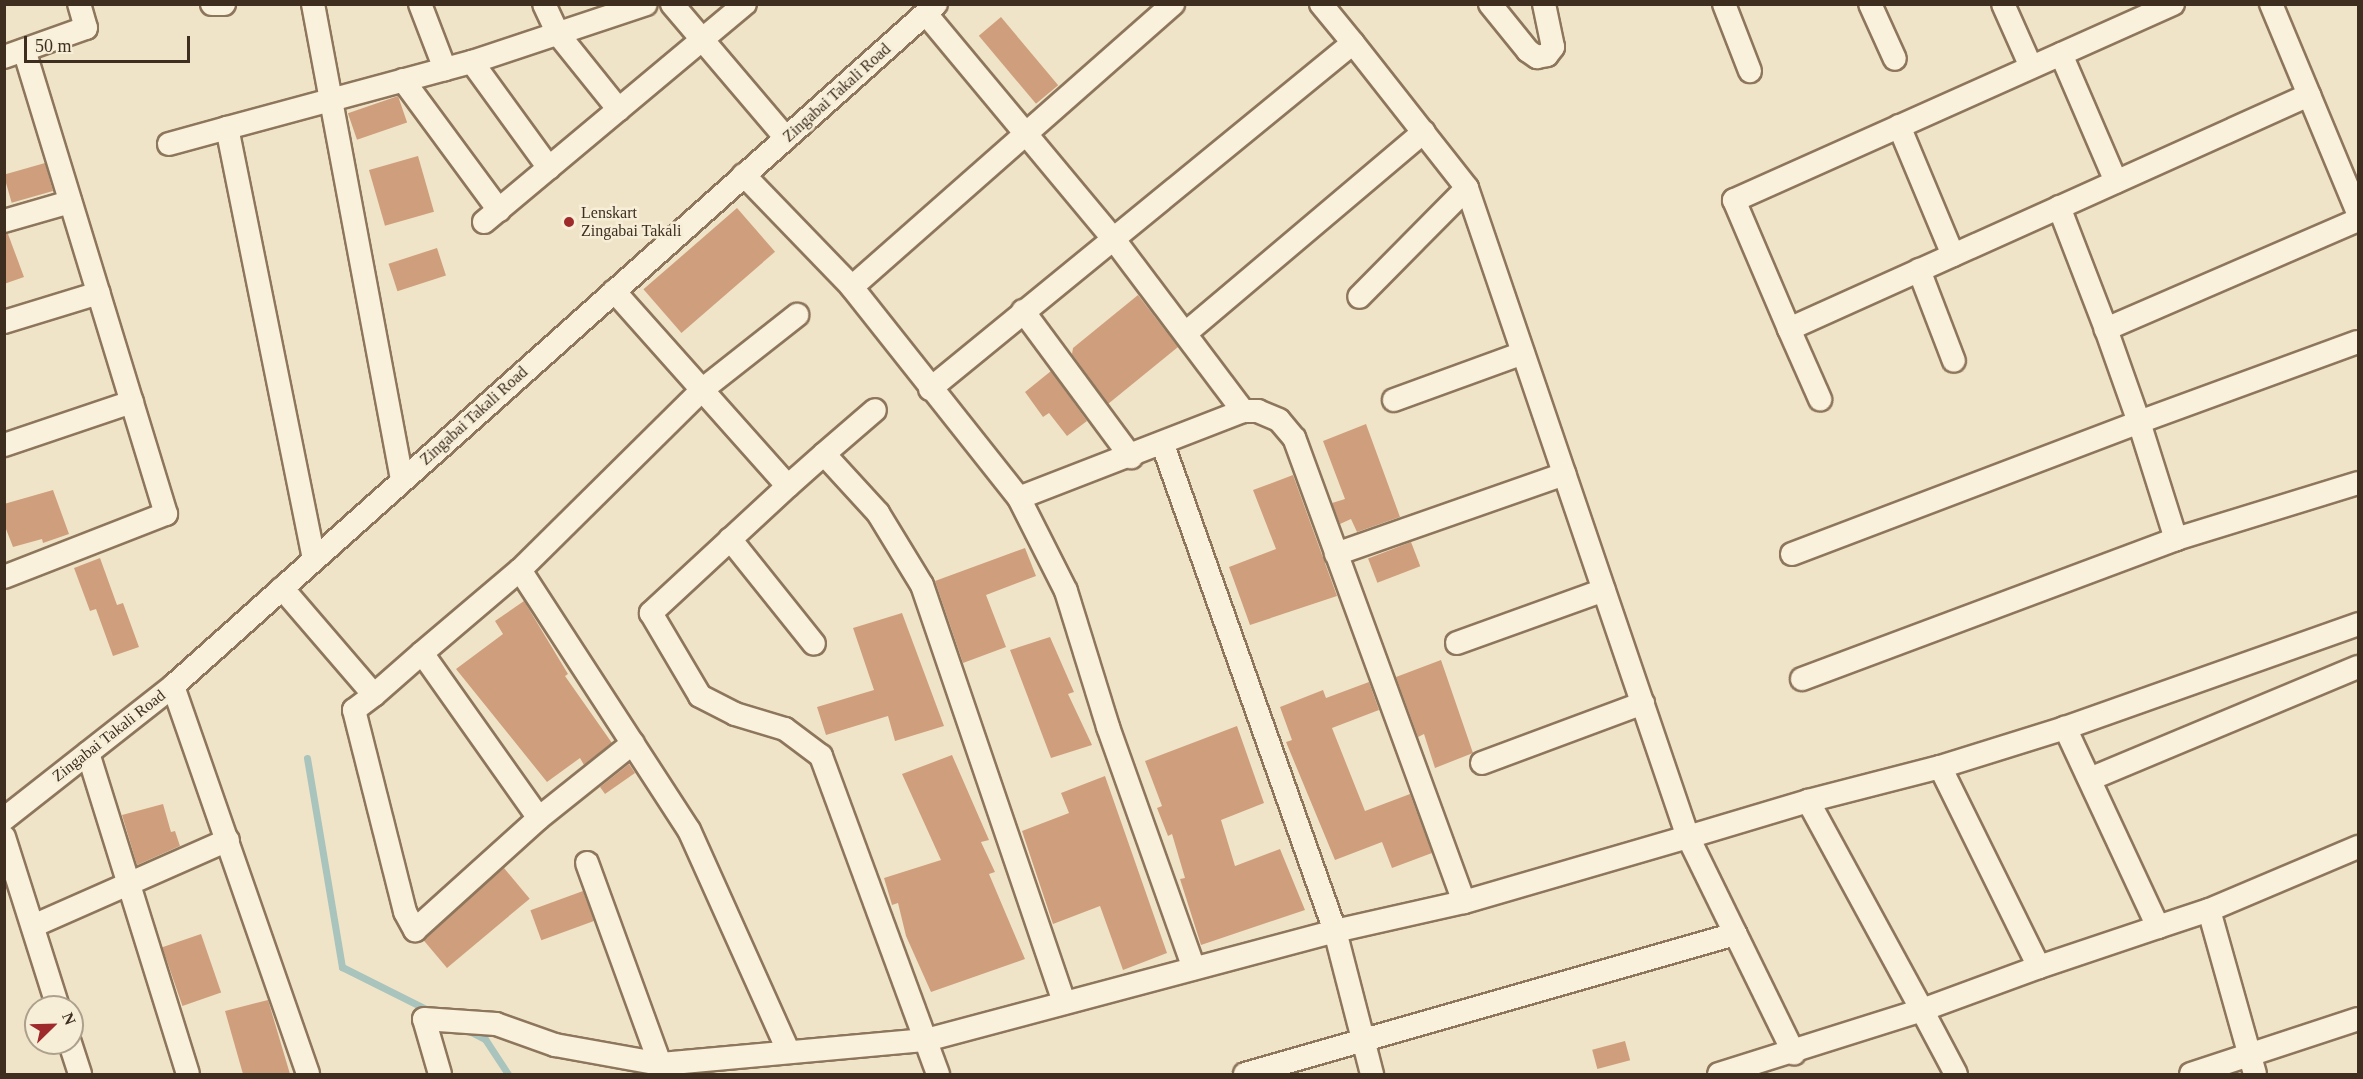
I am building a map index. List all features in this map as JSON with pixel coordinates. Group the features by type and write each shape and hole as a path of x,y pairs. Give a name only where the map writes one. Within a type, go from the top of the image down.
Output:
{"street":[{"path":"4,577 166,514 70,202 14,54 86,28 79,4"},
{"path":"212,4 224,4"},
{"path":"313,4 333,97 402,480"},
{"path":"420,4 445,69"},
{"path":"544,4 558,34 619,110"},
{"path":"169,144 333,97 472,62 646,4"},
{"path":"672,4 786,138"},
{"path":"403,80 492,216 745,4"},
{"path":"852,287 1173,4"},
{"path":"1321,4 1467,188 1688,837 1794,1053"},
{"path":"1490,4 1528,51 1537,57 1547,55 1553,47 1544,4"},
{"path":"1724,4 1750,71"},
{"path":"1870,4 1895,59"},
{"path":"2003,4 2031,67"},
{"path":"1820,399 1734,200 2173,4"},
{"path":"2271,4 2358,213"},
{"path":"931,9 1187,332 1243,411"},
{"name":"Zingabai Takali Road","path":"4,819 172,686 931,9"},
{"path":"930,389 1112,237 1353,43"},
{"path":"2061,54 2116,182"},
{"path":"472,62 549,168"},
{"path":"1790,329 2309,95"},
{"path":"1899,126 1953,255"},
{"path":"227,128 314,559"},
{"path":"1187,332 1424,132"},
{"path":"744,175 852,287 1018,498 1066,591 1108,727 1194,969"},
{"path":"1359,297 1467,188"},
{"path":"4,220 70,202"},
{"path":"2059,207 2139,422 2176,539"},
{"path":"2106,329 2358,220"},
{"path":"1919,270 1954,361"},
{"path":"614,291 788,486"},
{"path":"4,322 99,293"},
{"path":"1023,311 1131,457"},
{"path":"633,743 539,818 415,930 405,912 354,710 520,570 703,389 797,315"},
{"path":"1792,554 2139,422 2358,342"},
{"path":"1394,400 1523,353"},
{"path":"4,445 132,402"},
{"path":"875,410 788,486 651,613 700,696 735,714 784,729 821,756 938,1074"},
{"path":"1018,498 1163,445 1243,411 1258,411 1279,420 1294,438 1464,902"},
{"path":"1163,445 1335,931 1372,1074"},
{"path":"824,454 878,513 922,585 1064,1003"},
{"path":"1336,554 1564,474"},
{"path":"1802,679 2176,539 2358,483"},
{"path":"730,539 814,644"},
{"path":"520,570 689,830 789,1052"},
{"path":"282,588 374,695"},
{"path":"1457,643 1604,590"},
{"path":"440,1074 423,1019 496,1024 555,1045 663,1069 789,1052 926,1040 1335,931 1464,902 1808,801 1940,767 2065,728 2358,624"},
{"path":"422,653 539,818"},
{"path":"2090,779 2358,667"},
{"path":"172,686 228,840 308,1074"},
{"path":"1482,763 1643,703"},
{"path":"2065,728 2158,927"},
{"path":"88,753 188,1074"},
{"path":"1940,767 2039,967"},
{"path":"1808,801 1956,1074"},
{"path":"4,837 54,995"},
{"path":"33,926 129,881 228,840"},
{"path":"1719,1074 1794,1053 2209,910 2358,848"},
{"path":"587,863 663,1069"},
{"path":"2209,910 2252,1065"},
{"path":"1245,1074 1365,1043 1736,934"},
{"path":"2191,1074 2252,1065 2358,1019"},
{"path":"74,1055 80,1074"}],"building":[{"path":"1001,17 1058,85 1036,104 979,36"},
{"path":"398,96 407,122 357,140 348,113"},
{"path":"418,156 434,212 385,226 369,170"},
{"path":"45,163 53,191 12,203 4,175"},
{"path":"737,208 775,252 681,333 643,289"},
{"path":"4,234 8,234 24,277 4,284"},
{"path":"437,248 446,276 397,291 388,264"},
{"path":"1138,295 1178,347 1108,404 1072,354 1073,348"},
{"path":"1051,371 1087,421 1067,436 1049,413 1043,417 1025,392"},
{"path":"1366,424 1400,517 1357,532 1351,519 1340,524 1332,503 1345,499 1323,441"},
{"path":"1293,475 1337,596 1250,625 1229,567 1276,549 1253,490"},
{"path":"53,490 69,534 43,543 42,539 13,547 4,524 4,504"},
{"path":"1411,542 1420,566 1377,583 1368,558"},
{"path":"1025,548 1036,576 986,595 1006,647 963,663 935,581"},
{"path":"100,558 117,605 123,603 139,647 113,656 96,609 90,611 74,568"},
{"path":"524,601 568,674 565,676 612,743 584,765 580,758 547,782 456,669 503,634 495,621"},
{"path":"902,613 944,726 895,741 888,716 826,735 817,707 874,690 853,628"},
{"path":"1050,637 1074,692 1068,694 1092,745 1051,758 1010,650"},
{"path":"1441,660 1473,753 1435,768 1424,734 1418,737 1396,677"},
{"path":"1369,682 1379,710 1332,728 1365,811 1410,794 1432,853 1392,868 1382,842 1335,860 1286,742 1292,740 1280,707 1323,690 1326,698"},
{"path":"1237,726 1264,803 1221,820 1235,866 1280,849 1305,910 1201,945 1180,879 1185,878 1172,834 1168,836 1157,808 1162,806 1145,761"},
{"path":"952,755 989,840 981,842 995,872 989,874 1025,959 931,992 906,936 898,903 892,905 884,878 941,860 902,774"},
{"path":"629,764 635,773 605,794 600,787"},
{"path":"1105,776 1167,953 1123,970 1100,906 1053,924 1022,831 1069,813 1061,793"},
{"path":"163,804 171,832 175,831 180,846 137,865 122,815"},
{"path":"504,868 530,899 447,968 421,937"},
{"path":"583,891 594,921 541,940 530,910"},
{"path":"201,934 221,993 182,1006 162,947"},
{"path":"268,1000 290,1074 243,1074 225,1011"},
{"path":"1625,1041 1630,1060 1597,1069 1592,1050"}],"waterway":[{"path":"307,758 342,967 430,1011"},
{"path":"469,1031 485,1039 508,1074"}],"place":[{"name":"Lenskart Zingabai Takali","path":"569,222"}]}
